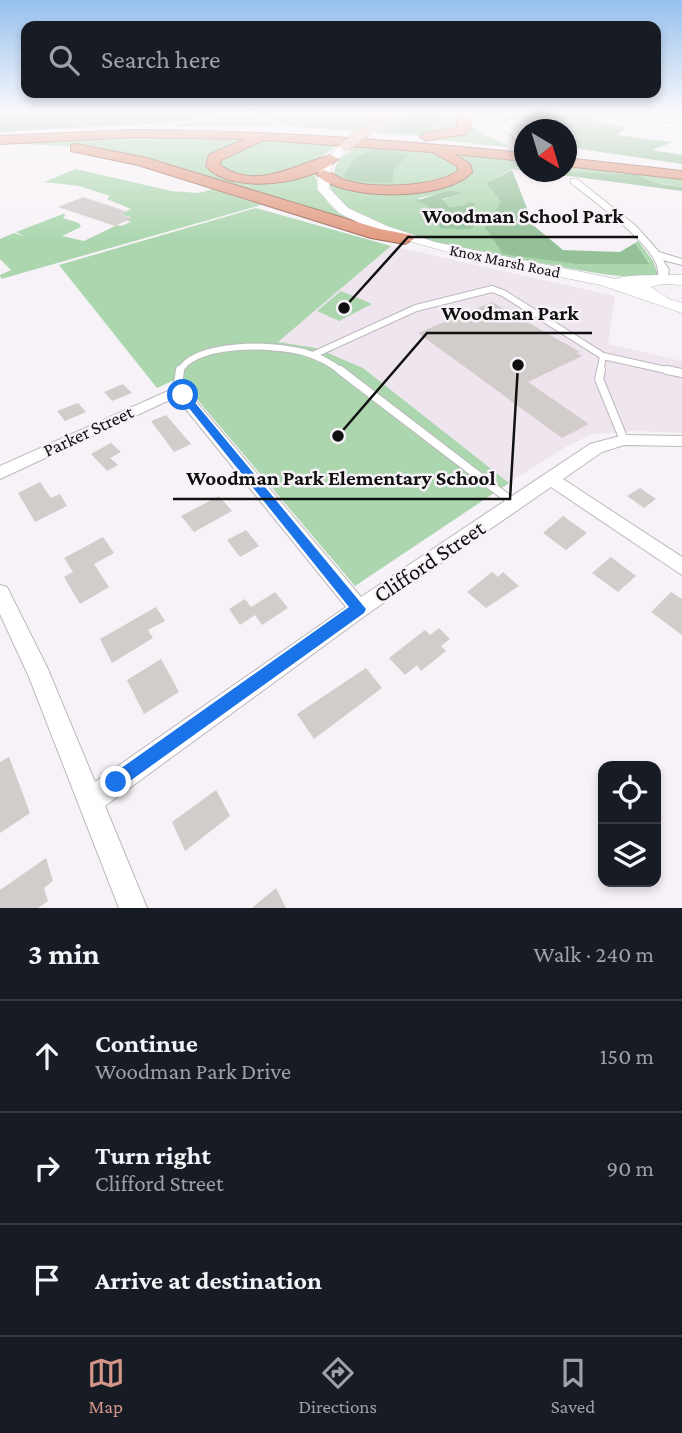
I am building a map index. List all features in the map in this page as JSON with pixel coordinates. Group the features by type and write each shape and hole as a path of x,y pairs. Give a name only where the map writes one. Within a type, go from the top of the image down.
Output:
{"highway":[{"path":"124,156 377,234 405,239"},
{"path":"216,156 213,166 232,176 268,179 298,174 331,159"},
{"path":"323,174 350,186 439,185 457,180 466,172 463,164 451,156"},
{"path":"577,159 682,169"},
{"path":"577,159 682,175"}],"main road":[{"path":"323,174 334,156"},
{"name":"Knox Marsh Road","path":"323,174 325,192 342,209 366,224 405,239 600,279 660,301"},
{"name":"Knox Marsh Road","path":"600,279 682,280"},
{"path":"657,280 648,292 682,316"},
{"path":"660,301 682,308"}],"street":[{"path":"575,182 633,228 655,254 664,270 657,280"},
{"path":"655,254 682,262"},
{"path":"177,391 359,609"},
{"name":"Parker Street","path":"0,473 177,391"},
{"name":"Clifford Street","path":"91,800 359,609 596,448 624,440 682,441"},
{"path":"551,479 682,567"},
{"path":"0,593 39,674 133,908"}],"lane":[{"path":"313,355 416,308 492,289 503,293 603,356 682,373"},
{"path":"177,391 180,370 184,364 209,352 279,348 313,355 335,366 514,503"},
{"path":"603,356 599,379 624,440"}],"shaded area":[{"path":"391,246 615,296 608,344 682,361 682,433 638,431 593,434 567,446 509,483 363,368 277,342"}],"green space":[{"path":"111,156 217,156 210,159 237,179 314,173 328,203 356,223"},
{"path":"226,156 321,156 299,170 271,177 239,174 219,167 218,160"},
{"path":"343,156 444,156 456,161 462,172 415,185 365,186 335,176 334,170"},
{"path":"407,156 394,169 392,183 353,181 343,177 358,157"},
{"path":"457,156 514,159 514,169 486,183 501,202 503,254 650,263 635,243 638,241 653,261 657,272 661,273 658,276 644,277 601,274 426,241 380,226 353,213 335,196 327,180 343,186 450,185 471,173 468,164","holes":["450,190 463,193 441,200 449,207 475,203 473,220 442,229 428,206 418,198"]},
{"path":"630,156 682,156 682,164"},
{"path":"577,165 682,177 682,187 644,181 637,174 577,174"},
{"path":"76,169 171,191 199,193 213,189 261,205 1,279 0,275 11,270 0,259 0,239 14,233 25,237 16,232 63,214 66,214 63,218 79,223 81,227 62,236 84,241 117,225 131,222 126,220 131,217 120,214 131,209 107,199 110,196 79,186 44,182"},
{"path":"512,170 514,182 517,182 534,226 563,250 620,252 635,243 650,264 578,264 503,254 485,227 501,202 486,183"},
{"path":"577,173 637,174 652,182 682,187 682,191 577,177"},
{"path":"450,190 464,193 442,199 449,207 476,203 474,208 480,215 473,220 473,228 441,229 428,206 416,201"},
{"path":"256,208 391,246 278,342 316,348 363,368 509,483 355,586 179,378 157,388 59,265"},
{"path":"341,291 372,304 339,321 317,311"}],"building":[{"path":"83,197 126,211 120,214 132,218 115,226 58,207"},
{"path":"492,302 580,352 577,353 582,356 528,382 589,424 562,438 418,333"},
{"path":"123,384 132,393 112,401 104,392"},
{"path":"78,403 86,412 65,421 57,411"},
{"path":"166,415 191,444 174,452 151,421"},
{"path":"111,443 121,452 110,458 118,465 107,471 91,454"},
{"path":"40,482 51,498 60,494 67,506 35,522 18,493"},
{"path":"640,488 656,499 644,508 627,496"},
{"path":"219,496 232,511 194,532 181,516"},
{"path":"563,516 587,533 566,550 543,533"},
{"path":"246,530 259,546 240,557 227,540"},
{"path":"103,537 114,553 94,564 109,587 80,604 64,577 73,572 64,558"},
{"path":"611,557 636,576 618,592 592,573"},
{"path":"492,572 498,577 503,572 519,586 486,608 467,592"},
{"path":"275,592 288,608 262,625 255,615 240,625 229,609 245,599 251,607"},
{"path":"671,592 682,599 682,635 651,612"},
{"path":"156,607 165,621 148,630 153,638 112,663 100,639"},
{"path":"439,628 450,639 441,646 446,651 421,671 417,665 405,675 389,658 425,630 430,635"},
{"path":"161,659 179,692 144,714 127,680"},
{"path":"366,668 382,688 314,739 297,714"},
{"path":"9,757 30,813 0,833 0,762"},
{"path":"216,790 230,816 185,851 172,822"},
{"path":"46,858 53,881 44,888 48,901 38,908 0,908 0,890"},
{"path":"276,888 286,908 252,908"}],"place":[{"name":"Woodman School Park","path":"344,308"},
{"name":"Woodman Park Elementary School","path":"518,365"},
{"name":"Woodman Park","path":"338,436"}],"route":[{"path":"116,782 359,609 183,395"}]}
